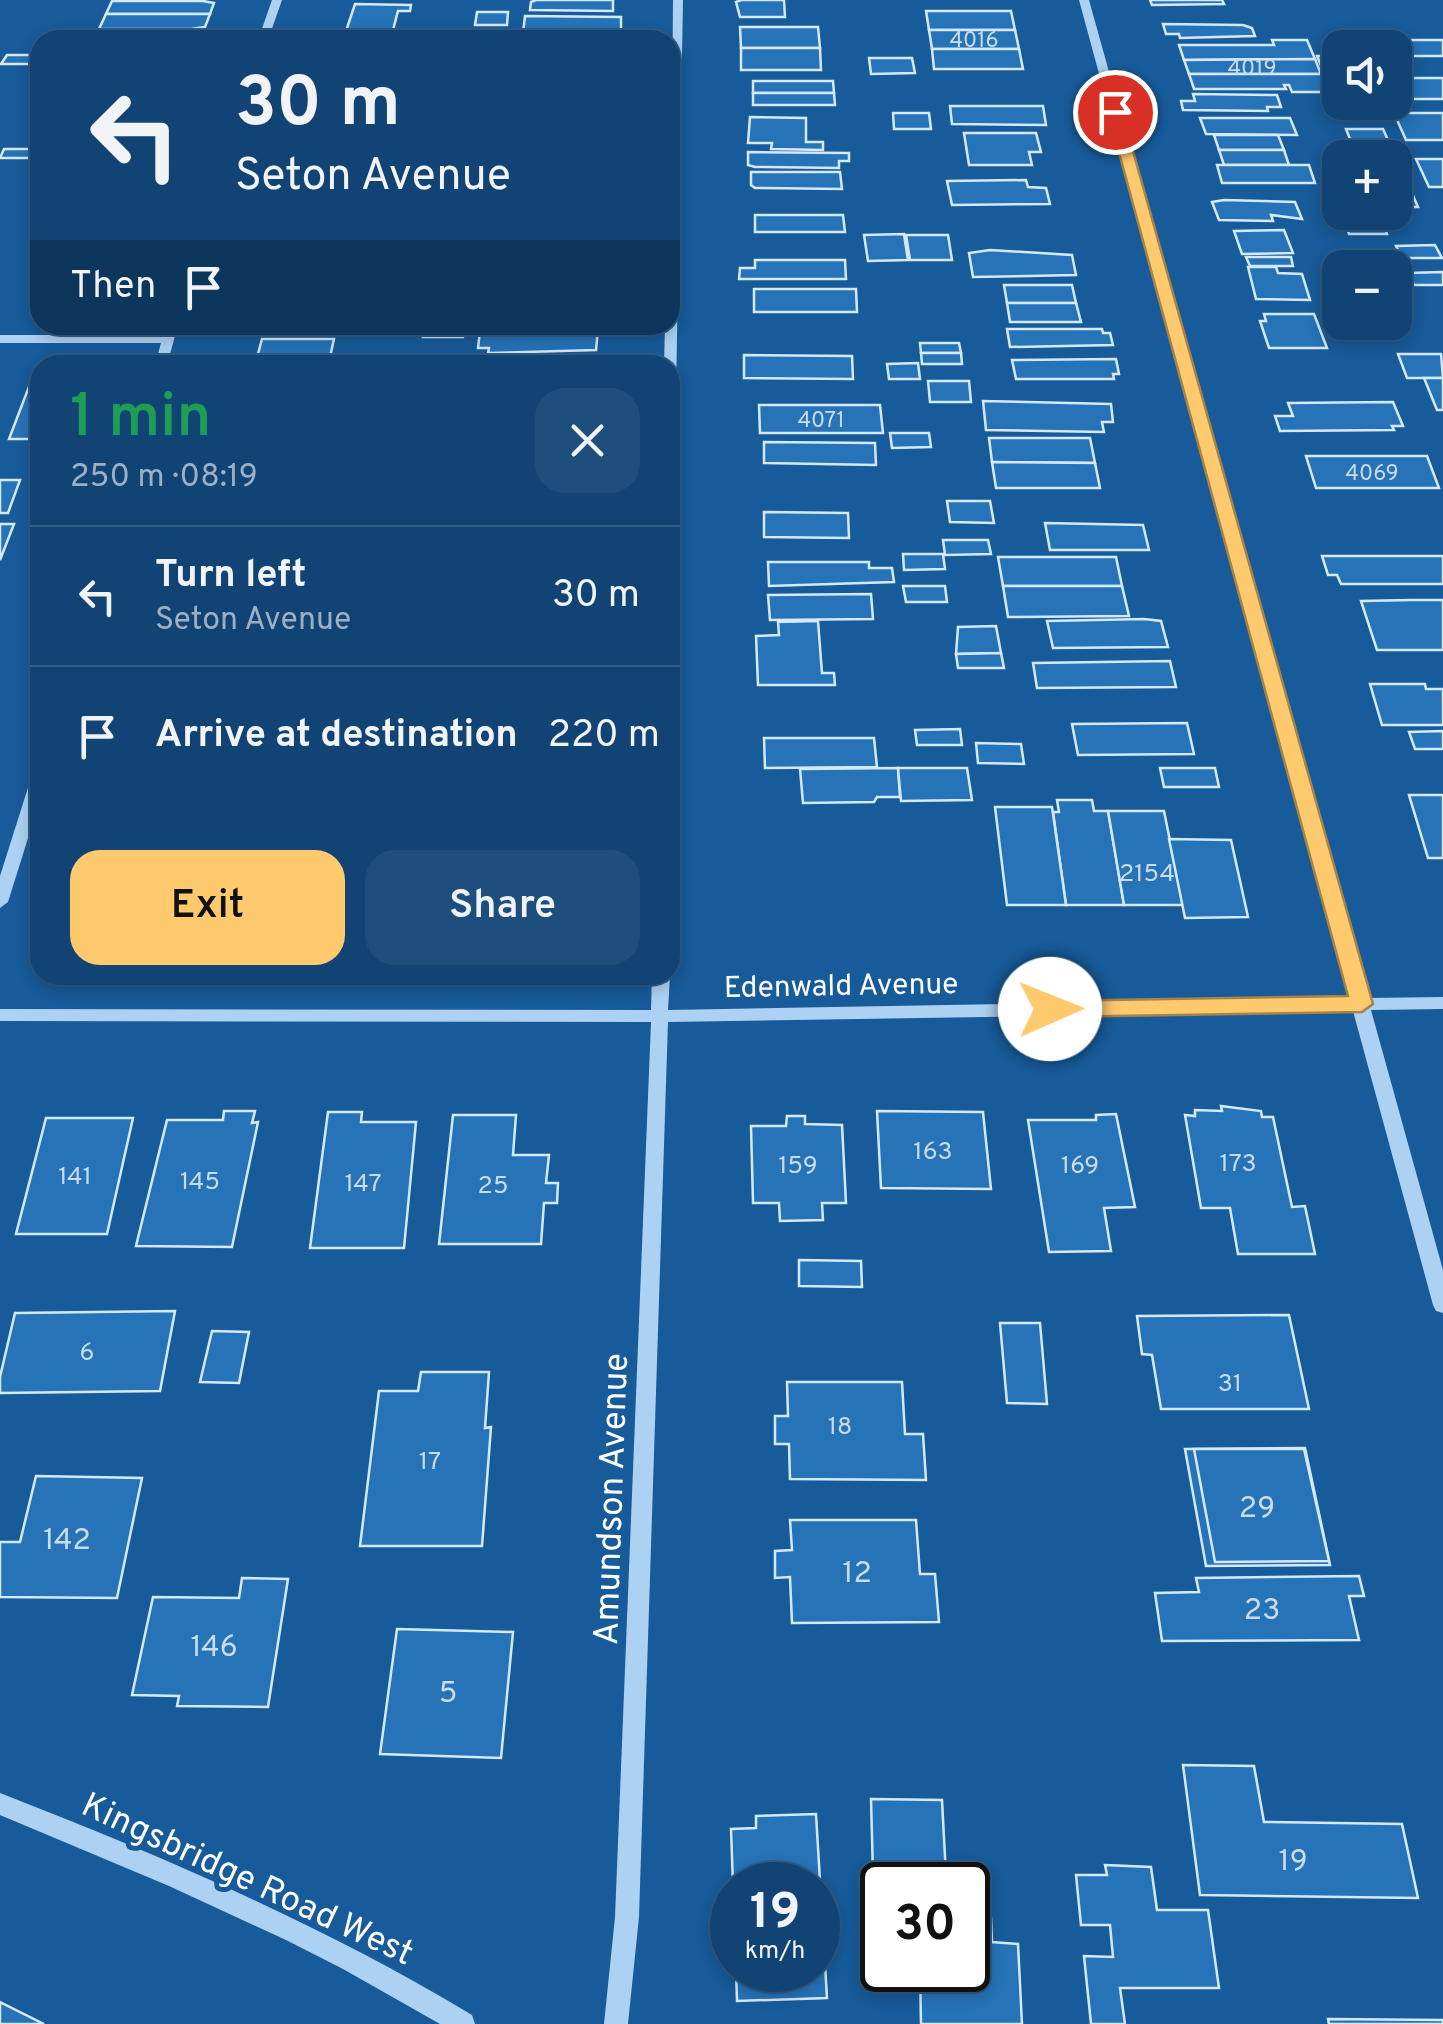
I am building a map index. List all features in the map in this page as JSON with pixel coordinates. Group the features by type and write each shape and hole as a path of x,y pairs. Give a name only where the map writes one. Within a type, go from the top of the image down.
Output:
{"street":[{"path":"266,30 277,0"},
{"path":"677,30 678,0"},
{"path":"1084,0 1443,1304"},
{"path":"0,339 97,335"},
{"path":"0,902 30,807"},
{"name":"Amundson Avenue","path":"616,2024 628,1917 661,985"},
{"name":"Edenwald Avenue","path":"0,1015 660,1016 1443,1004"},
{"name":"Kingsbridge Road West","path":"0,1804 221,1896 427,2001 463,2024"}],"building":[{"path":"613,0 613,11 530,10 531,2"},
{"path":"784,0 785,17 740,17 736,2"},
{"path":"1150,0 1222,0 1224,4 1152,5"},
{"path":"112,1 214,3 210,14 106,14"},
{"path":"355,4 411,5 410,11 398,11 393,30 346,30"},
{"path":"926,11 1011,11 1015,30 929,30"},
{"path":"477,12 508,12 507,25 475,25"},
{"path":"106,14 210,14 205,27 191,29 99,29"},
{"path":"525,16 621,17 621,30 523,30"},
{"path":"1163,24 1243,25 1252,28 1255,36 1180,38 1179,34 1166,34"},
{"path":"740,27 818,27 820,48 741,48"},
{"path":"929,30 1015,30 1019,49 932,49"},
{"path":"1272,40 1307,40 1315,59 1184,60 1179,45 1274,45"},
{"path":"1412,40 1443,40 1443,56 1412,56"},
{"path":"741,48 820,48 821,70 741,70"},
{"path":"932,49 1019,49 1023,69 934,69"},
{"path":"7,55 30,55 30,64 1,64"},
{"path":"869,58 912,58 915,73 871,74"},
{"path":"1315,59 1321,74 1189,74 1184,60"},
{"path":"1189,74 1322,77 1322,92 1292,92 1289,85 1284,85 1286,89 1194,89"},
{"path":"1412,78 1443,78 1443,99 1412,99"},
{"path":"753,81 833,81 834,93 753,93"},
{"path":"753,93 834,93 835,105 753,105"},
{"path":"1193,94 1277,95 1281,107 1267,107 1268,111 1183,110 1181,101 1195,101"},
{"path":"950,106 1043,106 1046,125 952,124"},
{"path":"893,113 929,113 931,129 894,129"},
{"path":"1412,113 1443,113 1443,140 1406,140 1397,120 1412,120"},
{"path":"750,117 806,118 806,142 823,142 823,150 771,149 772,143 748,143"},
{"path":"1200,118 1290,118 1297,135 1206,134"},
{"path":"1346,129 1383,129 1388,140 1350,140"},
{"path":"964,133 1036,133 1041,152 1029,152 1032,165 969,165"},
{"path":"1214,135 1278,135 1284,150 1219,150"},
{"path":"4,149 30,149 30,158 0,158"},
{"path":"1219,150 1284,150 1289,165 1224,165"},
{"path":"748,152 849,153 849,161 839,161 839,168 755,167 748,165"},
{"path":"1416,159 1443,159 1443,187 1429,187"},
{"path":"1217,165 1309,165 1315,183 1222,183"},
{"path":"751,172 840,172 842,189 755,188 751,185"},
{"path":"1026,180 1028,187 1046,188 1050,204 952,205 947,181"},
{"path":"1212,202 1295,202 1302,219 1271,215 1273,221 1219,220"},
{"path":"755,215 843,215 845,232 755,232"},
{"path":"1284,230 1293,253 1242,254 1234,231"},
{"path":"1348,230 1386,230 1387,234 1349,234"},
{"path":"904,234 908,260 868,261 864,235"},
{"path":"906,235 948,235 952,260 910,260"},
{"path":"1435,245 1442,258 1412,258 1412,250 1398,250 1396,246"},
{"path":"990,250 1072,255 1076,275 973,277 969,253"},
{"path":"1246,257 1291,257 1293,266 1250,266"},
{"path":"755,260 845,260 846,279 739,279 740,268 755,268"},
{"path":"1248,267 1276,267 1278,273 1302,274 1310,300 1256,299"},
{"path":"1443,272 1443,285 1414,285 1412,273"},
{"path":"1004,285 1072,285 1076,303 1007,303"},
{"path":"754,289 856,289 857,312 754,312"},
{"path":"1007,303 1076,303 1081,322 1010,322"},
{"path":"1264,314 1314,314 1327,348 1269,348 1260,321 1266,321"},
{"path":"1007,329 1102,329 1103,333 1110,333 1113,345 1010,347"},
{"path":"423,335 464,335 463,337"},
{"path":"480,335 597,335 596,350 488,353 489,348 478,348"},
{"path":"262,339 334,339 330,355 258,355"},
{"path":"920,343 959,343 961,353 921,353"},
{"path":"921,353 961,353 962,364 922,364"},
{"path":"1398,354 1441,354 1443,378 1407,378"},
{"path":"744,355 852,356 853,379 744,378"},
{"path":"1116,359 1119,374 1113,374 1114,379 1016,379 1012,360"},
{"path":"918,363 920,379 889,379 887,364"},
{"path":"1424,378 1443,378 1443,410 1437,410"},
{"path":"928,381 969,381 971,402 930,402"},
{"path":"30,384 30,439 9,439"},
{"path":"983,401 1111,404 1113,422 1102,422 1104,432 986,430"},
{"path":"1393,402 1403,426 1392,426 1394,430 1280,431 1275,416 1293,416 1288,403"},
{"path":"759,405 880,405 883,433 760,433"},
{"path":"890,433 929,433 931,447 892,448"},
{"path":"989,438 1090,438 1095,463 992,462"},
{"path":"764,442 875,443 876,465 764,463"},
{"path":"1306,456 1427,456 1439,488 1316,488"},
{"path":"992,462 1095,463 1100,488 996,488"},
{"path":"0,480 20,480 8,513 0,513"},
{"path":"947,501 990,501 994,523 950,522"},
{"path":"764,512 848,513 849,538 764,537"},
{"path":"1045,523 1143,525 1149,550 1050,550"},
{"path":"0,524 14,524 0,560"},
{"path":"943,540 988,540 991,554 945,555"},
{"path":"903,554 943,554 945,569 904,570"},
{"path":"1322,556 1443,556 1443,584 1341,584 1337,575 1328,575"},
{"path":"998,557 1116,557 1122,586 1003,586"},
{"path":"768,562 869,562 869,568 892,568 894,582 769,586"},
{"path":"903,586 945,586 947,602 906,602"},
{"path":"1003,586 1122,586 1129,616 1008,617"},
{"path":"871,594 873,619 770,620 768,595"},
{"path":"1443,600 1443,650 1377,650 1361,601"},
{"path":"818,621 822,673 834,673 835,685 758,685 756,636 779,635 778,622"},
{"path":"1047,621 1161,621 1168,647 1053,648"},
{"path":"996,626 1001,653 956,654 958,627"},
{"path":"1001,653 1004,668 958,668 956,654"},
{"path":"1170,661 1176,687 1037,688 1033,663"},
{"path":"1370,684 1425,684 1426,689 1443,689 1443,725 1382,725"},
{"path":"1187,723 1194,754 1078,755 1072,724"},
{"path":"960,729 962,745 917,745 915,730"},
{"path":"1443,731 1443,749 1415,749 1409,732"},
{"path":"764,738 874,738 877,767 765,768"},
{"path":"976,743 1021,744 1024,764 978,763"},
{"path":"898,768 900,797 877,797 874,802 803,803 800,769"},
{"path":"898,768 967,768 972,800 901,801"},
{"path":"1160,768 1215,768 1219,787 1164,787"},
{"path":"1409,795 1443,795 1443,858 1428,858"},
{"path":"1057,800 1092,800 1094,811 1108,811 1124,905 1066,905 1053,812 1059,812"},
{"path":"995,807 1052,807 1066,905 1007,905"},
{"path":"1108,811 1164,811 1183,905 1124,905"},
{"path":"1169,839 1231,840 1248,917 1185,918"},
{"path":"1221,1106 1261,1111 1262,1117 1273,1117 1292,1207 1305,1206 1315,1254 1238,1254 1230,1208 1201,1208 1185,1115 1195,1116 1195,1110 1222,1111"},
{"path":"224,1111 255,1111 252,1123 258,1122 232,1247 136,1246 167,1120 223,1120"},
{"path":"877,1111 983,1112 991,1189 881,1188"},
{"path":"328,1112 362,1112 361,1122 416,1122 404,1248 310,1248"},
{"path":"1116,1114 1135,1207 1104,1208 1111,1251 1049,1252 1028,1120 1096,1120 1096,1115"},
{"path":"453,1115 516,1115 513,1155 549,1155 546,1183 558,1183 557,1203 544,1203 541,1244 439,1244"},
{"path":"787,1116 805,1116 805,1124 842,1125 846,1203 822,1203 823,1220 780,1221 779,1203 753,1203 751,1126 786,1126"},
{"path":"46,1118 133,1118 107,1234 16,1234"},
{"path":"799,1260 861,1261 862,1287 799,1286"},
{"path":"175,1311 160,1391 0,1393 15,1313"},
{"path":"1289,1315 1309,1409 1161,1409 1152,1355 1142,1354 1137,1316"},
{"path":"1000,1323 1040,1323 1047,1404 1007,1403"},
{"path":"212,1331 249,1332 239,1383 200,1382"},
{"path":"421,1372 489,1372 485,1428 491,1427 482,1546 360,1546 379,1391 418,1391"},
{"path":"787,1382 902,1382 905,1434 923,1434 926,1480 790,1479 789,1444 775,1444 775,1416 788,1416"},
{"path":"1305,1448 1330,1565 1206,1566 1185,1449"},
{"path":"1194,1449 1304,1449 1329,1561 1215,1562"},
{"path":"36,1476 142,1478 117,1598 0,1597 0,1542 20,1542"},
{"path":"790,1520 916,1520 920,1574 935,1574 939,1622 792,1623 790,1577 775,1578 775,1551 792,1550"},
{"path":"1359,1576 1364,1596 1349,1596 1359,1640 1162,1641 1155,1593 1199,1592 1196,1578"},
{"path":"242,1578 288,1579 268,1707 177,1706 179,1696 132,1695 153,1597 239,1598"},
{"path":"397,1629 513,1632 501,1758 380,1754"},
{"path":"1183,1765 1254,1766 1264,1822 1402,1824 1418,1898 1200,1895"},
{"path":"871,1799 942,1800 945,1862 873,1862"},
{"path":"816,1814 819,1862 732,1862 731,1829 756,1828 756,1816"},
{"path":"1105,1865 1151,1867 1157,1910 1208,1910 1219,1988 1120,1988 1125,2024 1091,2024 1084,1956 1113,1957 1110,1925 1081,1925 1076,1875 1107,1875"},
{"path":"991,1918 992,1942 1018,1944 1022,2024 921,2024 920,1992 990,1992"},
{"path":"737,1992 827,1992 827,1998 737,2001"},
{"path":"0,2002 44,2024 0,2024"},
{"path":"1328,2019 1443,2020 1443,2024 1329,2024"}],"route":[{"path":"1050,1009 1362,1004 1115,112"}]}
